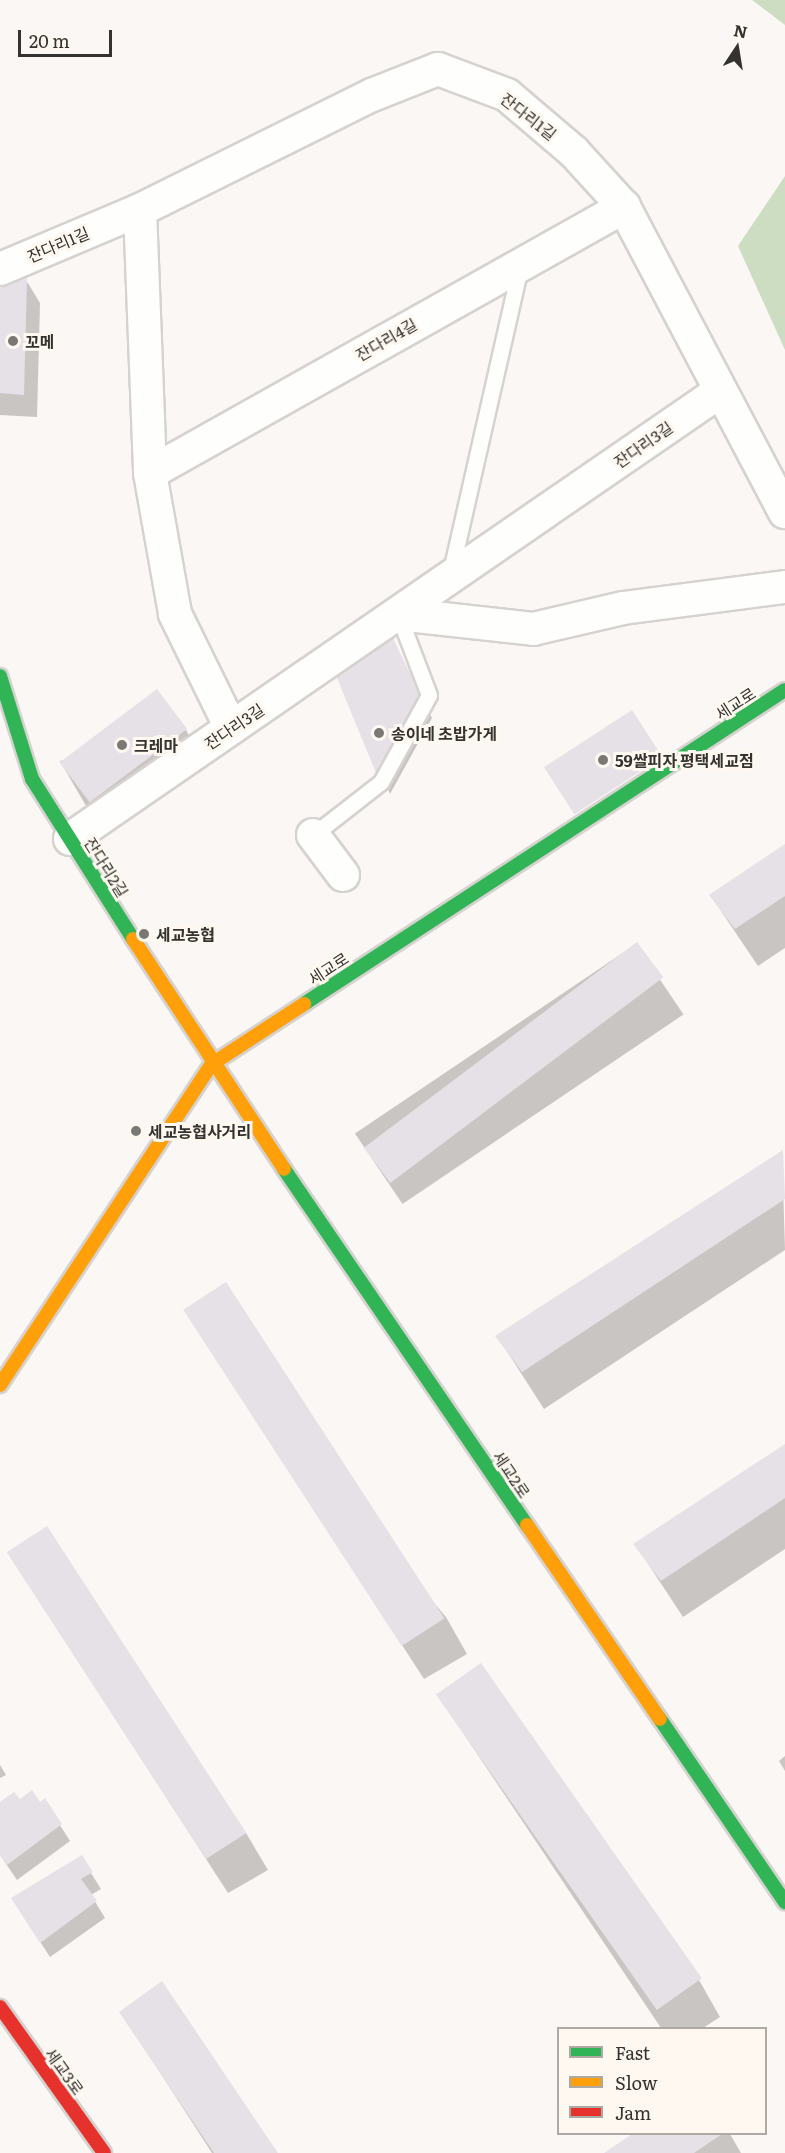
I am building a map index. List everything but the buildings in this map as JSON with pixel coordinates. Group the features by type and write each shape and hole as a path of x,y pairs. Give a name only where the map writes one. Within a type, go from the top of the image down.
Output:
{"street":[{"name":"잔다리1길","path":"0,269 140,210 372,95 438,69 507,95 574,152 624,207 719,392 785,512"},
{"name":"잔다리4길","path":"150,473 521,262 624,207"},
{"path":"140,210 150,473 175,615 231,728"},
{"name":"잔다리3길","path":"70,838 719,392"},
{"path":"398,614 534,629 623,608 785,587"},
{"name":"잔다리2길","path":"0,676 32,779 212,1064"},
{"name":"세교로","path":"0,1385 212,1064 785,690"},
{"path":"313,835 343,875"},
{"name":"세교2로","path":"212,1064 785,1902"},
{"name":"세교3로","path":"0,2007 104,2153"}],"lane":[{"path":"450,578 521,262"},
{"path":"313,835 381,782 429,695 398,614"}],"green space":[{"path":"752,0 785,0 785,25"},
{"path":"785,176 785,350 738,246"}],"traffic: fast":[{"path":"0,676 32,779 133,939"},
{"path":"304,1004 785,690"},
{"path":"284,1169 527,1525"},
{"path":"660,1719 785,1902"}],"traffic: slow":[{"path":"133,939 284,1169"},
{"path":"0,1385 212,1064 304,1004"},
{"path":"527,1525 660,1719"}],"traffic: jam":[{"path":"0,2007 104,2153"}],"place":[{"name":"꼬메","path":"13,341"},
{"name":"송이네 초밥가게","path":"379,733"},
{"name":"크레마","path":"122,745"},
{"name":"59쌀피자 평택세교점","path":"603,760"},
{"name":"세교농협","path":"144,934"},
{"name":"세교농협사거리","path":"136,1131"}]}
